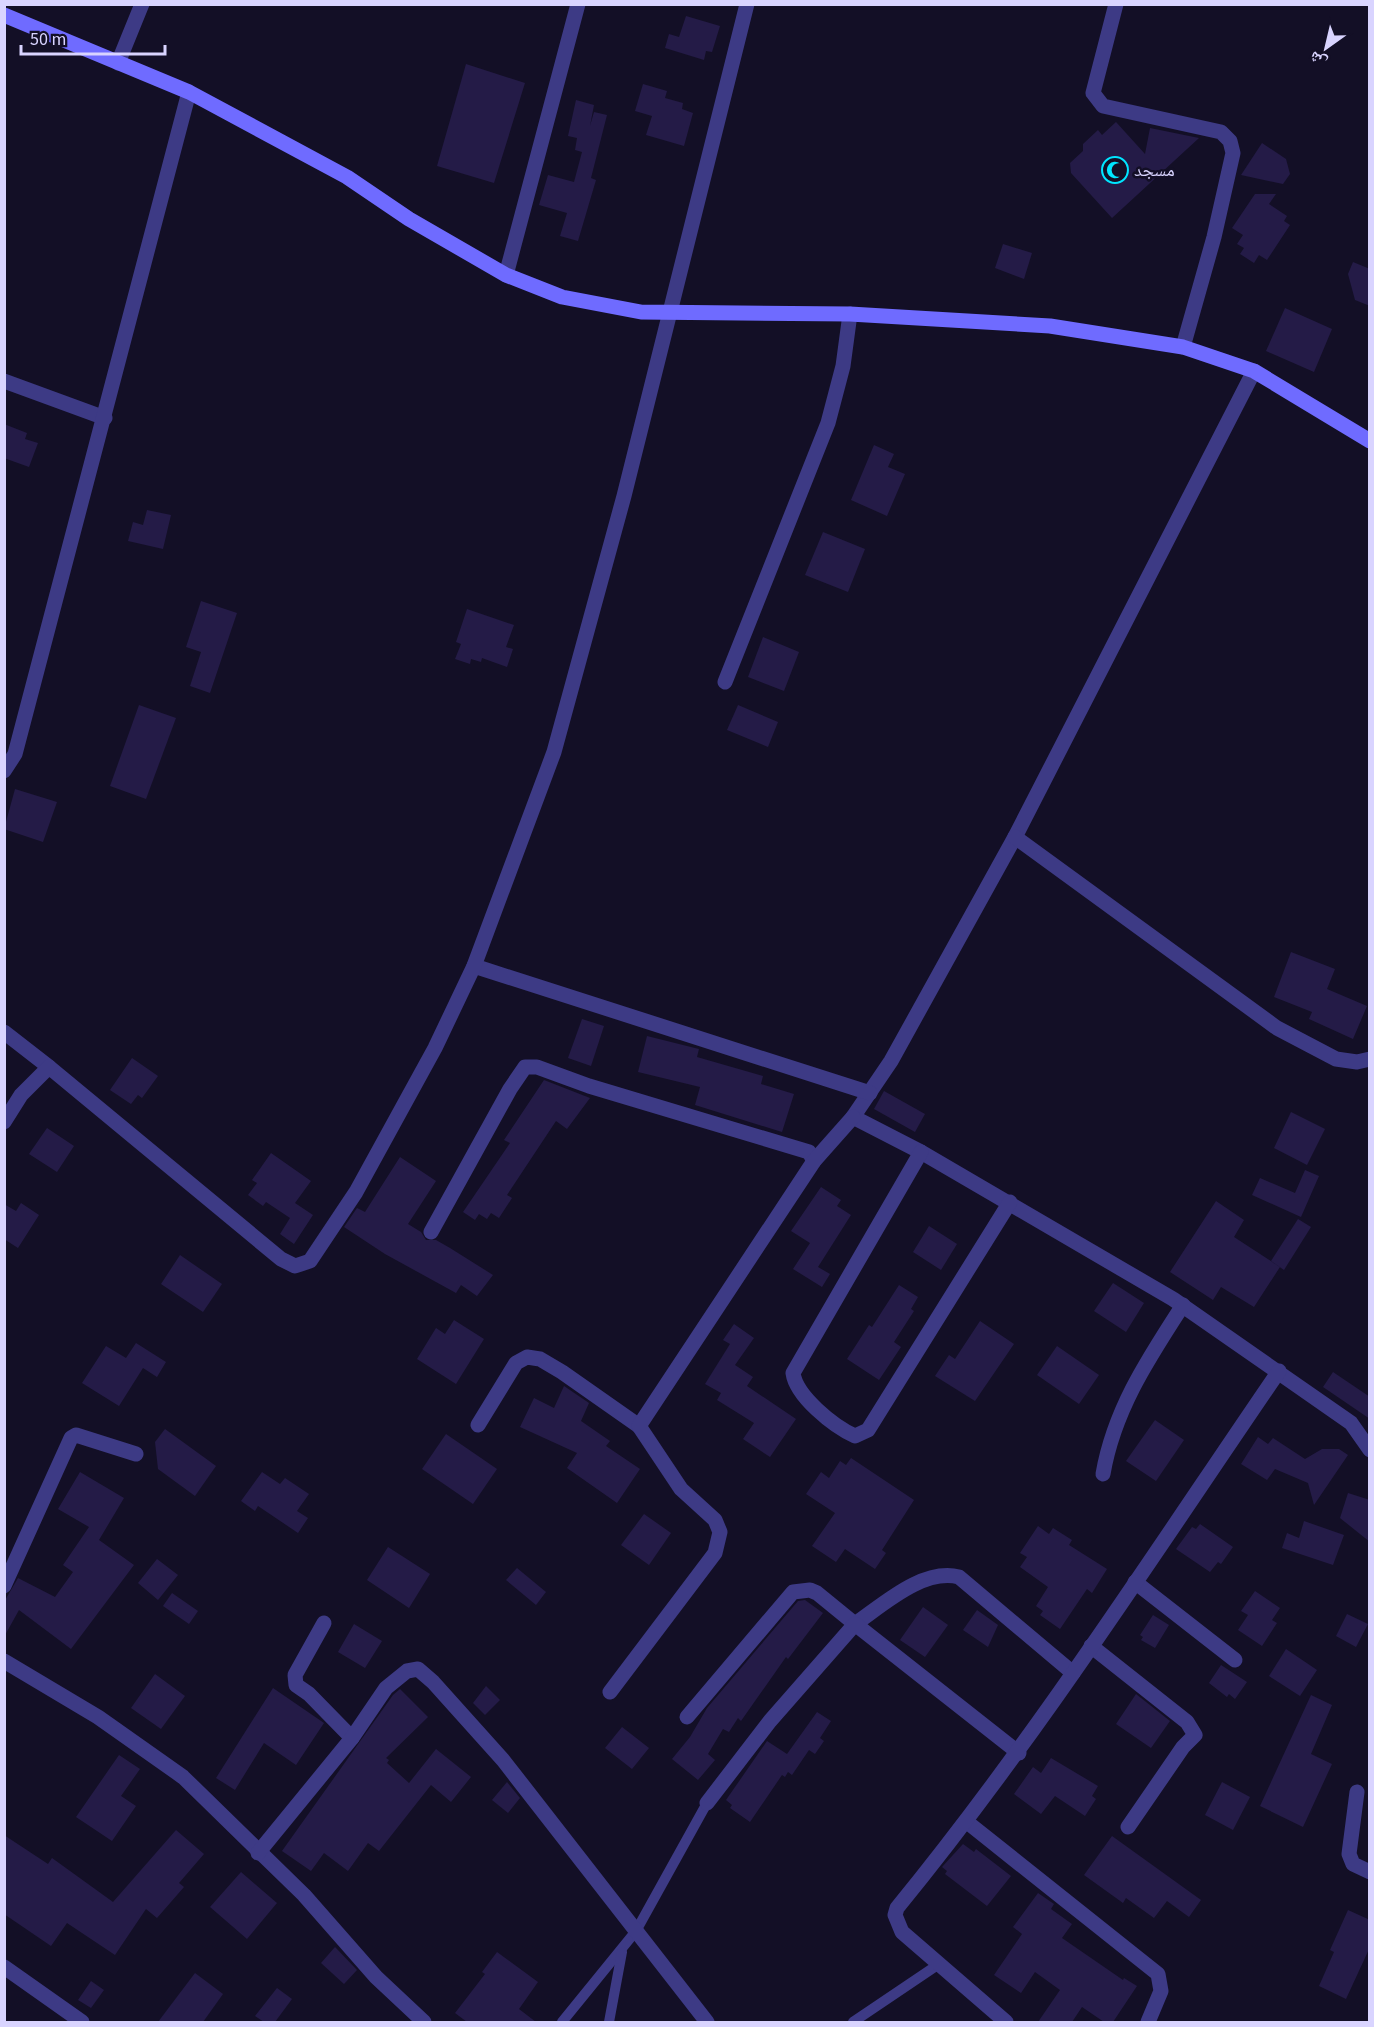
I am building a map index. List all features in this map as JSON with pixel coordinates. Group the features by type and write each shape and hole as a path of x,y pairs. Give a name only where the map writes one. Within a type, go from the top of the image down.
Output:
{"main road":[{"path":"4,15 189,92 347,177 409,219 506,275 562,297 641,312 850,314 1050,326 1183,347 1254,371 1370,441"}],"street":[{"path":"118,63 142,4"},
{"path":"506,275 578,4"},
{"path":"4,1032 281,1259 295,1266 310,1261 356,1192 435,1048 474,966 554,752 624,496 747,4"},
{"path":"1116,4 1093,93 1096,100 1103,106 1221,132 1230,141 1233,153 1214,237 1183,347"},
{"path":"4,771 15,754 189,92"},
{"path":"725,682 828,423 843,366 850,314"},
{"path":"639,1426 814,1161 853,1117 870,1093 1015,837 1254,371"},
{"path":"4,381 105,418"},
{"path":"1015,837 1276,1028 1336,1059 1357,1062 1370,1059"},
{"path":"474,966 870,1093"},
{"path":"431,1232 510,1089 525,1067 537,1067 589,1086 681,1112 782,1146 809,1152 814,1161"},
{"path":"4,1122 21,1095 49,1068"},
{"path":"853,1117 921,1152 1183,1305 1351,1423 1370,1450"},
{"path":"921,1152 793,1373 801,1394 845,1431 855,1436 868,1430 1010,1203"},
{"path":"1103,1474 1108,1447 1133,1385 1183,1305"},
{"path":"478,1425 516,1363 527,1358 540,1359 639,1426 681,1489 715,1520 720,1532 715,1553 610,1692"},
{"path":"1006,2022 902,1932 895,1915 897,1908 967,1822 1019,1753 1280,1371"},
{"path":"4,1587 70,1438 76,1435 136,1454"},
{"path":"707,1803 770,1721 855,1624 894,1596 945,1573 959,1577 1073,1673"},
{"path":"1135,1582 1235,1660"},
{"path":"687,1717 793,1592 810,1590 817,1593 1019,1753"},
{"path":"324,1623 295,1675 296,1685 309,1694 352,1738"},
{"path":"1091,1646 1187,1722 1194,1735 1183,1747 1128,1827"},
{"path":"4,1661 98,1717 183,1776 258,1853 304,1895 376,1977 424,2022"},
{"path":"258,1853 352,1738 386,1688 407,1671 418,1670 433,1682 503,1760 707,2022"},
{"path":"1357,1792 1349,1854 1353,1864 1370,1872"},
{"path":"967,1822 1158,1974 1161,1991 1148,2022"},
{"path":"4,1967 82,2022"}],"lane":[{"path":"562,2022 636,1931 707,1803"},
{"path":"609,2022 622,1949"},
{"path":"853,2022 939,1964"}],"building":[{"path":"686,16 720,26 712,52 706,51 704,60 665,48 669,34 679,37"},
{"path":"466,64 525,83 494,183 437,166"},
{"path":"643,84 667,91 665,98 683,103 682,109 693,113 684,146 646,135 652,116 635,111"},
{"path":"576,100 594,105 590,126 594,112 607,115 591,178 596,180 578,241 560,236 567,213 539,205 548,175 574,182 582,152 575,150 577,138 568,136"},
{"name":"مسجد","path":"1116,122 1145,154 1150,128 1199,138 1112,218 1071,173 1070,163 1083,151 1083,144 1098,130 1102,135"},
{"path":"1262,143 1286,159 1290,174 1283,184 1241,175"},
{"path":"1255,194 1276,194 1269,204 1287,216 1284,221 1290,225 1267,260 1259,255 1254,263 1240,254 1244,248 1237,244 1243,235 1232,228"},
{"path":"1003,244 1032,253 1024,279 995,268"},
{"path":"1353,262 1370,269 1370,306 1355,300 1348,274"},
{"path":"1285,308 1332,329 1314,372 1266,351"},
{"path":"4,424 27,433 25,439 38,443 29,467 4,458"},
{"path":"874,445 894,454 888,467 905,474 887,516 851,500"},
{"path":"147,510 171,515 163,549 128,541 133,522 143,525"},
{"path":"823,532 865,549 848,592 805,575"},
{"path":"201,601 237,613 210,693 190,686 201,652 186,647"},
{"path":"467,609 514,625 506,647 513,649 507,667 482,658 481,662 471,659 470,664 455,659 461,644 456,642"},
{"path":"763,637 799,652 784,691 748,677"},
{"path":"139,705 176,718 146,799 110,786"},
{"path":"738,705 778,722 768,747 727,730"},
{"path":"15,789 57,802 43,842 4,829"},
{"path":"1291,952 1335,969 1327,989 1367,1006 1353,1039 1309,1019 1312,1012 1274,997"},
{"path":"582,1019 604,1026 591,1066 568,1058"},
{"path":"647,1036 699,1049 697,1057 763,1076 761,1084 794,1094 782,1132 695,1105 700,1087 638,1072"},
{"path":"132,1058 158,1076 142,1098 138,1095 131,1104 110,1090"},
{"path":"544,1080 590,1098 567,1129 556,1121 507,1195 512,1198 499,1218 491,1213 487,1219 479,1214 475,1220 463,1212 510,1143 504,1140"},
{"path":"884,1091 925,1114 915,1132 874,1109"},
{"path":"1291,1112 1325,1129 1307,1165 1274,1148"},
{"path":"47,1128 74,1146 57,1172 29,1154"},
{"path":"271,1153 311,1181 295,1203 313,1215 294,1244 280,1234 290,1218 266,1202 263,1206 248,1195 257,1183 252,1180"},
{"path":"400,1157 436,1181 408,1224 421,1232 426,1240 436,1240 493,1275 477,1296 461,1285 456,1293 385,1254 344,1227 357,1208 365,1212"},
{"path":"1305,1170 1319,1176 1301,1217 1252,1195 1260,1178 1295,1193"},
{"path":"821,1187 841,1200 837,1206 851,1215 818,1267 830,1274 822,1287 793,1269 810,1243 791,1231"},
{"path":"1216,1201 1244,1220 1234,1237 1280,1267 1254,1307 1221,1287 1213,1300 1170,1272"},
{"path":"21,1203 39,1215 18,1248 4,1239 4,1204 16,1211"},
{"path":"1298,1219 1311,1227 1284,1270 1271,1261"},
{"path":"929,1226 957,1244 941,1270 913,1252"},
{"path":"180,1255 222,1284 203,1312 161,1284"},
{"path":"1113,1283 1144,1303 1126,1332 1094,1311"},
{"path":"899,1285 918,1297 911,1309 914,1311 894,1342 901,1347 879,1380 847,1359 869,1325 872,1327"},
{"path":"454,1320 484,1339 456,1384 417,1359 436,1328 445,1334"},
{"path":"980,1321 1014,1344 975,1401 935,1376 949,1355 955,1359"},
{"path":"734,1324 754,1338 735,1365 753,1377 747,1386 796,1419 770,1457 743,1439 754,1423 717,1400 721,1393 705,1384 730,1344 723,1340"},
{"path":"136,1343 166,1362 157,1377 143,1368 119,1406 82,1383 106,1346 126,1358"},
{"path":"1057,1346 1099,1375 1079,1404 1037,1375"},
{"path":"1333,1372 1370,1397 1370,1419 1323,1387"},
{"path":"564,1386 589,1403 581,1421 610,1441 606,1446 640,1469 617,1503 567,1468 577,1453 520,1427 534,1398 554,1408"},
{"path":"1155,1420 1184,1440 1156,1481 1126,1461"},
{"path":"165,1429 216,1466 195,1496 158,1469 155,1442"},
{"path":"446,1434 497,1469 473,1504 422,1469"},
{"path":"1258,1437 1268,1444 1273,1438 1305,1459 1322,1449 1339,1449 1348,1455 1314,1505 1308,1483 1275,1469 1267,1480 1241,1464"},
{"path":"851,1458 914,1500 882,1550 886,1553 875,1569 845,1549 836,1562 812,1546 835,1513 806,1494 821,1472 829,1478 840,1461 846,1465"},
{"path":"80,1472 124,1498 99,1540 134,1565 71,1649 19,1610 4,1637 4,1602 18,1578 55,1597 73,1572 63,1565 89,1527 58,1509"},
{"path":"262,1472 280,1484 285,1478 309,1494 297,1511 308,1518 298,1533 258,1506 255,1511 241,1501"},
{"path":"1348,1493 1370,1500 1370,1542 1340,1518"},
{"path":"644,1514 671,1533 649,1565 621,1545"},
{"path":"1304,1521 1344,1535 1333,1565 1282,1548 1287,1533 1299,1538"},
{"path":"1200,1524 1233,1547 1221,1564 1218,1562 1210,1572 1176,1549 1192,1527 1196,1529"},
{"path":"1038,1526 1049,1534 1053,1528 1072,1540 1069,1545 1107,1569 1092,1593 1087,1589 1060,1629 1040,1615 1043,1611 1036,1606 1048,1587 1020,1567 1027,1557 1020,1553"},
{"path":"388,1547 430,1574 409,1608 367,1580"},
{"path":"157,1559 178,1575 158,1600 138,1583"},
{"path":"517,1568 546,1592 536,1605 506,1580"},
{"path":"1255,1591 1280,1608 1272,1620 1277,1623 1262,1646 1238,1630 1248,1615 1241,1611"},
{"path":"172,1593 198,1611 189,1624 163,1606"},
{"path":"805,1600 823,1613 788,1659 786,1657 741,1721 738,1718 729,1732 723,1729 708,1754 715,1760 698,1780 672,1759 690,1737 707,1708 798,1601"},
{"path":"923,1607 948,1625 925,1657 900,1640"},
{"path":"977,1610 998,1625 988,1647 963,1630"},
{"path":"1347,1614 1368,1624 1356,1647 1336,1636"},
{"path":"1153,1615 1169,1625 1155,1648 1141,1640 1143,1637 1140,1635"},
{"path":"354,1624 382,1641 365,1668 338,1652"},
{"path":"1286,1649 1317,1670 1300,1696 1269,1676"},
{"path":"1221,1665 1247,1682 1235,1699 1229,1694 1227,1697 1209,1683"},
{"path":"155,1674 185,1696 161,1729 131,1708"},
{"path":"486,1686 500,1700 485,1715 473,1703"},
{"path":"273,1688 324,1723 296,1765 264,1743 235,1790 216,1778"},
{"path":"400,1689 428,1717 386,1758 389,1760 387,1763 409,1783 436,1749 471,1777 451,1802 431,1785 379,1851 368,1843 348,1871 324,1853 311,1871 282,1851 393,1695"},
{"path":"1136,1694 1170,1721 1151,1748 1116,1724"},
{"path":"1311,1695 1332,1705 1311,1754 1332,1764 1303,1827 1260,1806"},
{"path":"817,1712 831,1721 820,1738 824,1741 815,1754 809,1750 792,1775 788,1772 785,1777 782,1775 750,1822 730,1808 732,1805 726,1800 767,1741 787,1754"},
{"path":"622,1727 649,1748 632,1769 605,1748"},
{"path":"119,1755 140,1769 121,1796 136,1806 112,1841 76,1817"},
{"path":"1051,1758 1098,1786 1092,1796 1096,1799 1085,1816 1055,1796 1041,1814 1014,1794 1033,1767 1041,1773"},
{"path":"507,1782 520,1798 508,1813 492,1800"},
{"path":"1222,1782 1250,1797 1233,1830 1205,1815"},
{"path":"176,1830 204,1854 179,1883 184,1887 157,1918 146,1909 115,1955 67,1923 51,1946 4,1914 4,1835 48,1864 52,1858 113,1902"},
{"path":"1112,1836 1201,1900 1189,1917 1167,1901 1154,1918 1126,1898 1123,1903 1084,1875"},
{"path":"963,1844 974,1852 976,1849 1011,1876 987,1906 945,1874 947,1871 942,1867"},
{"path":"241,1872 277,1903 247,1939 210,1907"},
{"path":"1038,1893 1054,1904 1051,1909 1072,1924 1062,1938 1123,1980 1124,1978 1137,1986 1113,2022 1104,2022 1082,2007 1072,2022 1038,2022 1060,1990 1035,1972 1021,1993 994,1975 1022,1934 1013,1927"},
{"path":"1348,1910 1370,1920 1370,1947 1346,1999 1319,1986 1334,1952 1330,1950"},
{"path":"335,1947 357,1970 344,1984 321,1963"},
{"path":"497,1952 538,1982 519,2009 536,2022 467,2022 455,2013 485,1974 482,1972"},
{"path":"195,1973 223,1994 203,2022 158,2022"},
{"path":"91,1981 104,1990 91,2008 78,2000"},
{"path":"277,1988 292,1999 275,2022 264,2022 255,2016"}],"place":[{"name":"مسجد","path":"1115,170"}]}
